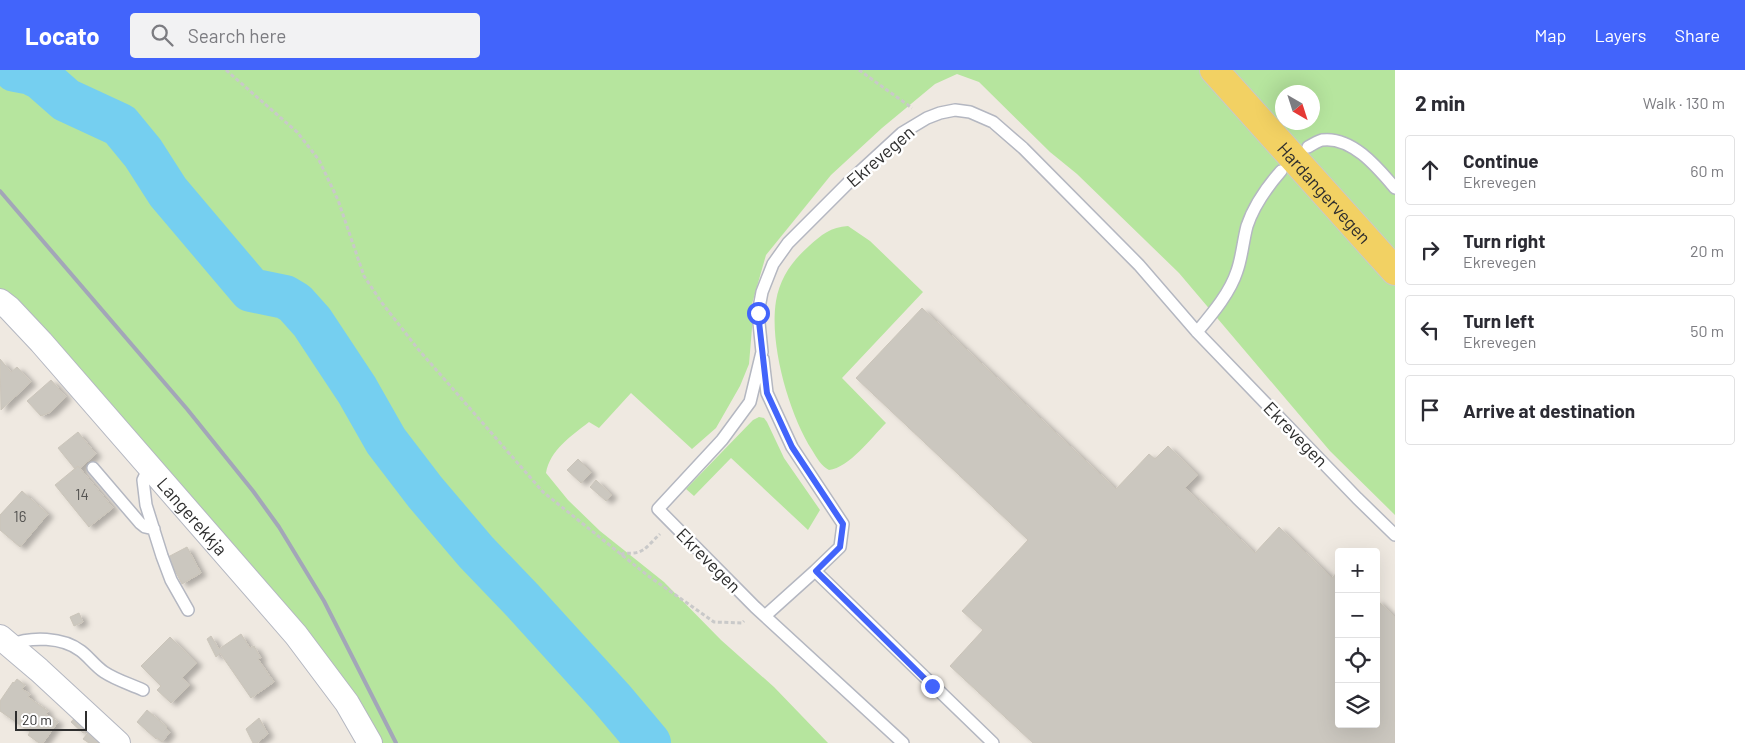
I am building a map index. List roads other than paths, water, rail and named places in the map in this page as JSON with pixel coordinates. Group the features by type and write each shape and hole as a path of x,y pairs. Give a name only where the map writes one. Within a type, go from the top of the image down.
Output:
{"main road":[{"name":"Hardangervegen","path":"1214,70 1395,271"}],"street":[{"name":"Langerekkja","path":"0,301 41,342 296,635 342,696 370,743"},
{"path":"5,641 118,743"}],"lane":[{"name":"Ekrevegen","path":"765,616 840,547 843,524 792,447 767,393 758,313 762,292 773,264 788,243 853,178 902,133 927,118 955,110 970,112 993,122 1024,148 1139,265 1198,332 1395,536"},
{"path":"1308,147 1320,140 1335,140 1348,145 1383,174 1395,188"},
{"path":"1198,332 1216,310 1237,272 1247,226 1256,204 1281,171"},
{"name":"Ekrevegen","path":"762,352 750,402 722,440 658,509 765,616 903,743"},
{"path":"149,467 144,480 146,505 171,580 188,610"},
{"path":"94,468 140,523 145,527 154,529"},
{"path":"816,571 993,743"},
{"path":"5,641 17,642 37,639 62,642 82,652 104,672 143,690"}],"waterway":[{"path":"15,70 31,73 41,78 66,100 120,125 143,153 168,192 251,290 285,297 295,303 312,322 357,390 386,441 425,492 476,552 612,699 649,743"}],"railway":[{"path":"0,191 187,409 253,491 279,527 324,601 396,743"}]}
